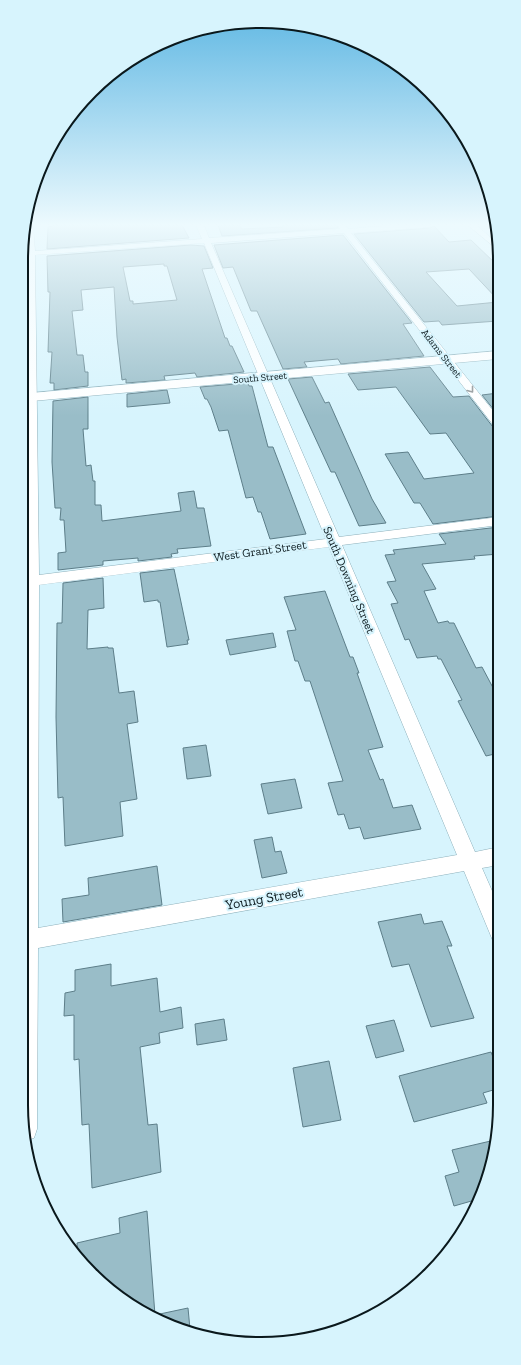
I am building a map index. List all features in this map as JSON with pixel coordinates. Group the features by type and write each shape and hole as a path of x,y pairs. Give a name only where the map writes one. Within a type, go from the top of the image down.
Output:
{"street":[{"name":"South Downing Street","path":"228,289 332,541 493,918"},
{"name":"Adams Street","path":"391,289 493,418"},
{"name":"South Street","path":"28,397 493,355"},
{"name":"West Grant Street","path":"28,582 332,541 493,522"},
{"name":"Young Street","path":"28,940 493,857"}],"building":[{"path":"48,289 95,289 81,290 83,310 72,311 77,355 83,355 85,372 88,372 88,386 54,390 54,383 50,383 52,352 48,352 50,292 48,292"},
{"path":"114,289 127,289 130,301 133,301 133,304 177,300 174,289 209,289 225,338 227,338 230,346 232,346 244,372 197,377 195,373 164,376 165,380 126,383 126,379 122,380 117,337"},
{"path":"242,289 385,289 412,323 403,324 424,356 341,364 338,359 304,362 307,367 283,369 257,311 251,311"},
{"path":"398,289 441,289 457,306 493,302 493,321 442,325 439,321 424,322"},
{"path":"487,289 493,289 493,295"},
{"path":"430,367 453,397 469,396 493,427 493,517 433,524 420,503 414,503 385,454 408,452 424,479 474,473 446,433 430,434 396,387 358,390 348,374"},
{"path":"312,377 325,403 329,402 372,499 386,523 359,526 335,472 331,472 288,379"},
{"path":"248,383 249,386 252,386 268,447 273,447 306,534 270,539 261,512 258,512 253,497 246,498 228,430 219,431 211,407 207,399 205,399 200,387"},
{"path":"167,390 170,403 127,407 127,394"},
{"path":"493,394 493,409 482,395"},
{"path":"88,397 88,429 83,429 86,466 91,465 93,481 95,481 95,505 101,505 102,521 181,511 178,493 194,491 197,508 204,508 211,546 177,549 178,553 171,554 172,557 138,561 138,558 103,561 103,565 58,570 58,553 66,552 64,520 60,520 61,508 55,508 52,462 53,401"},
{"path":"493,528 493,554 474,556 475,559 422,564 436,589 424,591 438,623 448,621 449,623 454,623 476,668 482,667 493,688 493,754 486,756 458,701 462,700 441,659 438,659 437,656 417,658 409,639 405,640 391,604 398,603 387,582 396,581 385,555 395,554 393,550 446,544 439,534"},
{"path":"174,569 189,640 187,640 188,644 167,647 160,602 158,602 158,600 144,602 140,573"},
{"path":"103,578 104,608 88,610 87,649 113,648 119,693 134,691 138,722 127,724 137,799 120,802 123,836 65,846 63,797 58,798 56,717 57,623 62,623 63,583"},
{"path":"325,591 350,657 353,657 359,673 357,673 383,747 368,750 380,780 383,779 393,808 412,805 421,829 364,839 360,827 349,829 344,814 338,815 328,783 343,781 310,681 305,681 298,661 295,661 287,631 296,630 284,597"},
{"path":"273,633 276,647 230,655 226,640"},
{"path":"206,745 211,776 187,779 183,748"},
{"path":"295,779 302,808 268,814 261,784"},
{"path":"272,837 275,852 281,851 287,873 262,878 254,840"},
{"path":"157,866 162,905 63,922 62,899 89,895 88,878"},
{"path":"421,914 424,924 442,921 452,946 447,946 474,1018 431,1027 409,964 392,967 378,922"},
{"path":"111,964 111,986 157,978 160,1012 181,1007 183,1028 159,1033 160,1043 140,1047 148,1125 157,1124 161,1172 92,1188 89,1124 82,1125 79,1059 74,1060 74,1015 64,1016 65,993 75,991 75,970"},
{"path":"224,1019 227,1040 197,1045 195,1024"},
{"path":"394,1020 404,1051 376,1058 366,1026"},
{"path":"491,1052 493,1057 493,1090 483,1093 487,1103 414,1122 399,1076"},
{"path":"329,1061 341,1120 303,1127 293,1068"},
{"path":"490,1141 481,1179 472,1201 454,1206 445,1176 459,1172 452,1150"},
{"path":"147,1211 155,1311 131,1298 119,1289 96,1269 77,1248 77,1243 120,1233 119,1218"},
{"path":"188,1308 190,1326 160,1314"}]}
